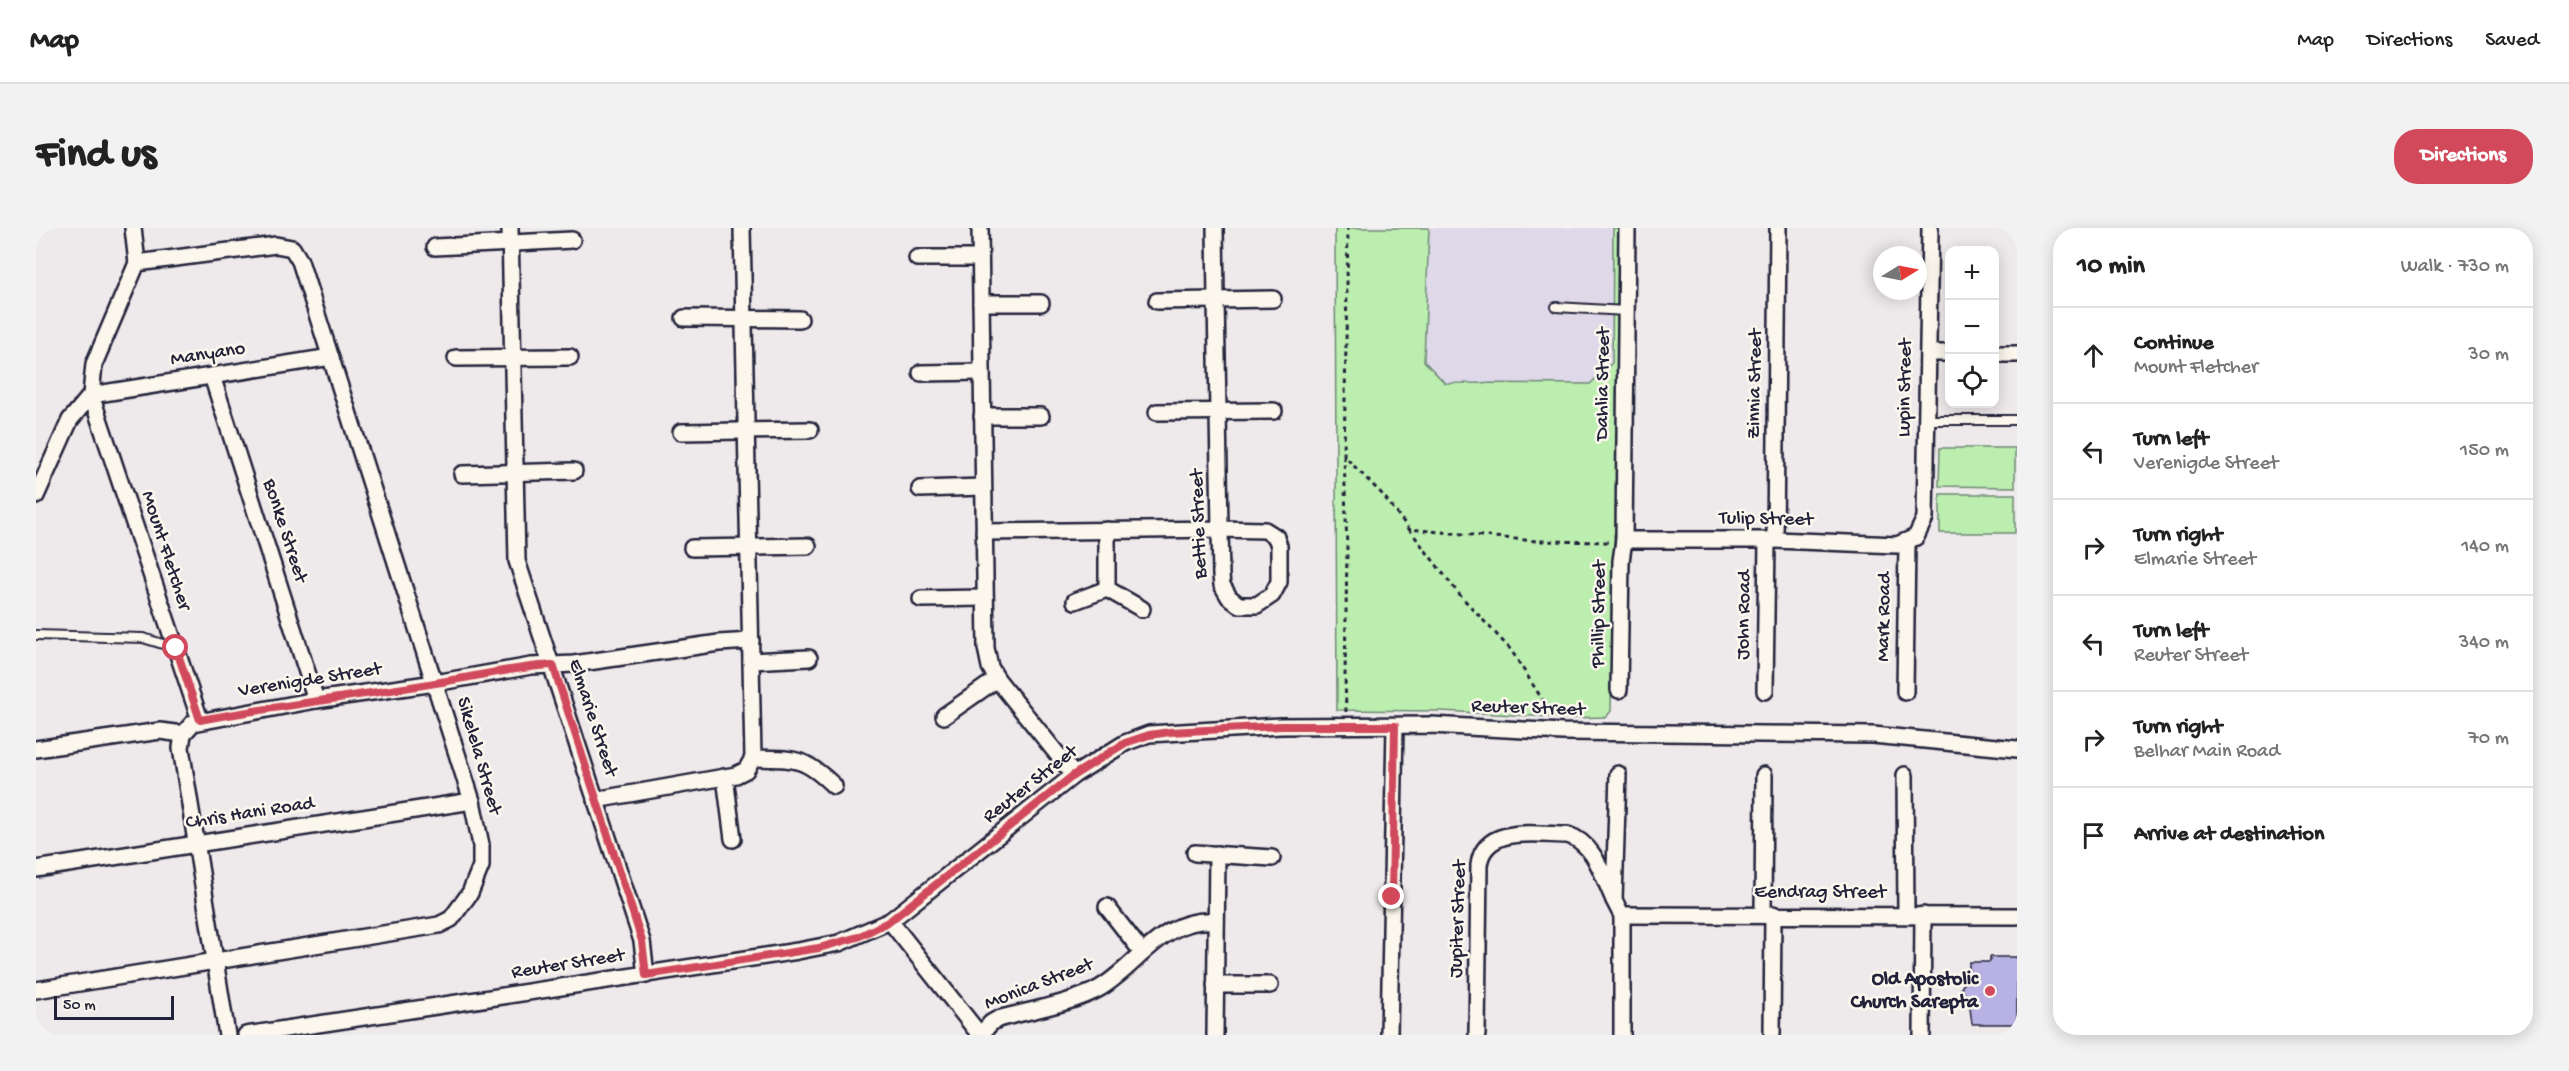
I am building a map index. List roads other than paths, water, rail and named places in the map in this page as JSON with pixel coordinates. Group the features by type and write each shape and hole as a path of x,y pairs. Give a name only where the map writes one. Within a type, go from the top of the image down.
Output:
{"street":[{"path":"36,496 70,420 91,395 94,364 137,263 133,228"},
{"path":"596,800 742,773 753,758 742,228"},
{"path":"980,228 986,648 990,667 997,679 1074,775"},
{"name":"Bettie Street","path":"1215,228 1216,300 1220,529 1221,576 1225,592 1239,605 1262,603 1272,595 1279,582 1279,546 1276,537 1265,530 1220,529"},
{"name":"Dahlia Street","path":"1624,540 1627,228"},
{"name":"Zinnia Street","path":"1771,540 1778,228"},
{"name":"Lupin Street","path":"1907,542 1920,531 1925,518 1930,228"},
{"path":"435,247 510,235 572,240"},
{"name":"Elmarie Street","path":"510,235 517,561 642,941 646,975"},
{"name":"Sikelela Street","path":"36,990 445,923 455,914 470,893 481,866 482,845 471,801 299,256 287,245 276,245 137,263"},
{"path":"917,258 980,258"},
{"path":"1157,301 1273,298"},
{"path":"981,303 1041,303"},
{"path":"684,318 800,319"},
{"path":"1928,353 1945,353"},
{"path":"1999,354 2017,354"},
{"name":"Manyano","path":"91,395 331,357"},
{"path":"456,358 570,357"},
{"path":"921,373 982,372"},
{"name":"Bonke Street","path":"212,376 316,700"},
{"name":"Mount Fletcher","path":"91,395 200,720"},
{"path":"1157,412 1274,411"},
{"path":"982,416 1041,416"},
{"path":"681,432 810,430"},
{"path":"462,474 574,471"},
{"path":"920,489 983,487"},
{"path":"984,532 1220,529"},
{"path":"1107,530 1107,590"},
{"name":"Tulip Street","path":"1624,540 1771,540 1897,544 1907,542"},
{"name":"Phillip Street","path":"1619,690 1621,561 1624,540"},
{"name":"John Road","path":"1765,691 1771,540"},
{"name":"Mark Road","path":"1905,692 1907,542"},
{"path":"693,548 808,546"},
{"path":"1075,601 1107,590 1142,609"},
{"path":"921,599 985,598"},
{"name":"Verenigde Street","path":"183,734 193,723 200,720 316,700 531,666 750,641"},
{"path":"751,661 809,658"},
{"path":"944,716 997,679"},
{"name":"Reuter Street","path":"246,1035 819,948 858,937 890,921 1074,775 1125,743 1149,735 1281,726 1395,726 1563,732 1873,735 2017,749"},
{"path":"1389,1035 1395,726"},
{"path":"36,749 160,731 183,734 181,748 227,1035"},
{"path":"753,758 798,759 816,768 834,786"},
{"path":"1618,774 1617,876 1622,1035"},
{"path":"1764,775 1772,1035"},
{"path":"1905,776 1906,915"},
{"path":"725,777 733,839"},
{"name":"Chris Hani Road","path":"36,869 471,801"},
{"name":"Jupiter Street","path":"1477,1035 1479,865 1486,846 1504,836 1568,835 1578,838 1593,855 1618,909"},
{"path":"1195,853 1272,858"},
{"path":"1215,1035 1217,854"},
{"path":"1107,907 1142,952"},
{"name":"Eendrag Street","path":"1618,909 1768,914 2017,916"},
{"path":"1922,1035 1923,915"},
{"name":"Monica Street","path":"980,1035 998,1019 1090,993 1112,980 1167,933 1189,921 1201,919 1216,921"},
{"path":"890,921 980,1035"},
{"path":"1215,985 1270,986"}],"lane":[{"path":"1556,307 1626,311"},
{"path":"1927,420 2017,420"},
{"path":"36,635 143,638 176,648"}],"place":[{"name":"Old Apostolic Church Sarepta","path":"1990,991"}]}
